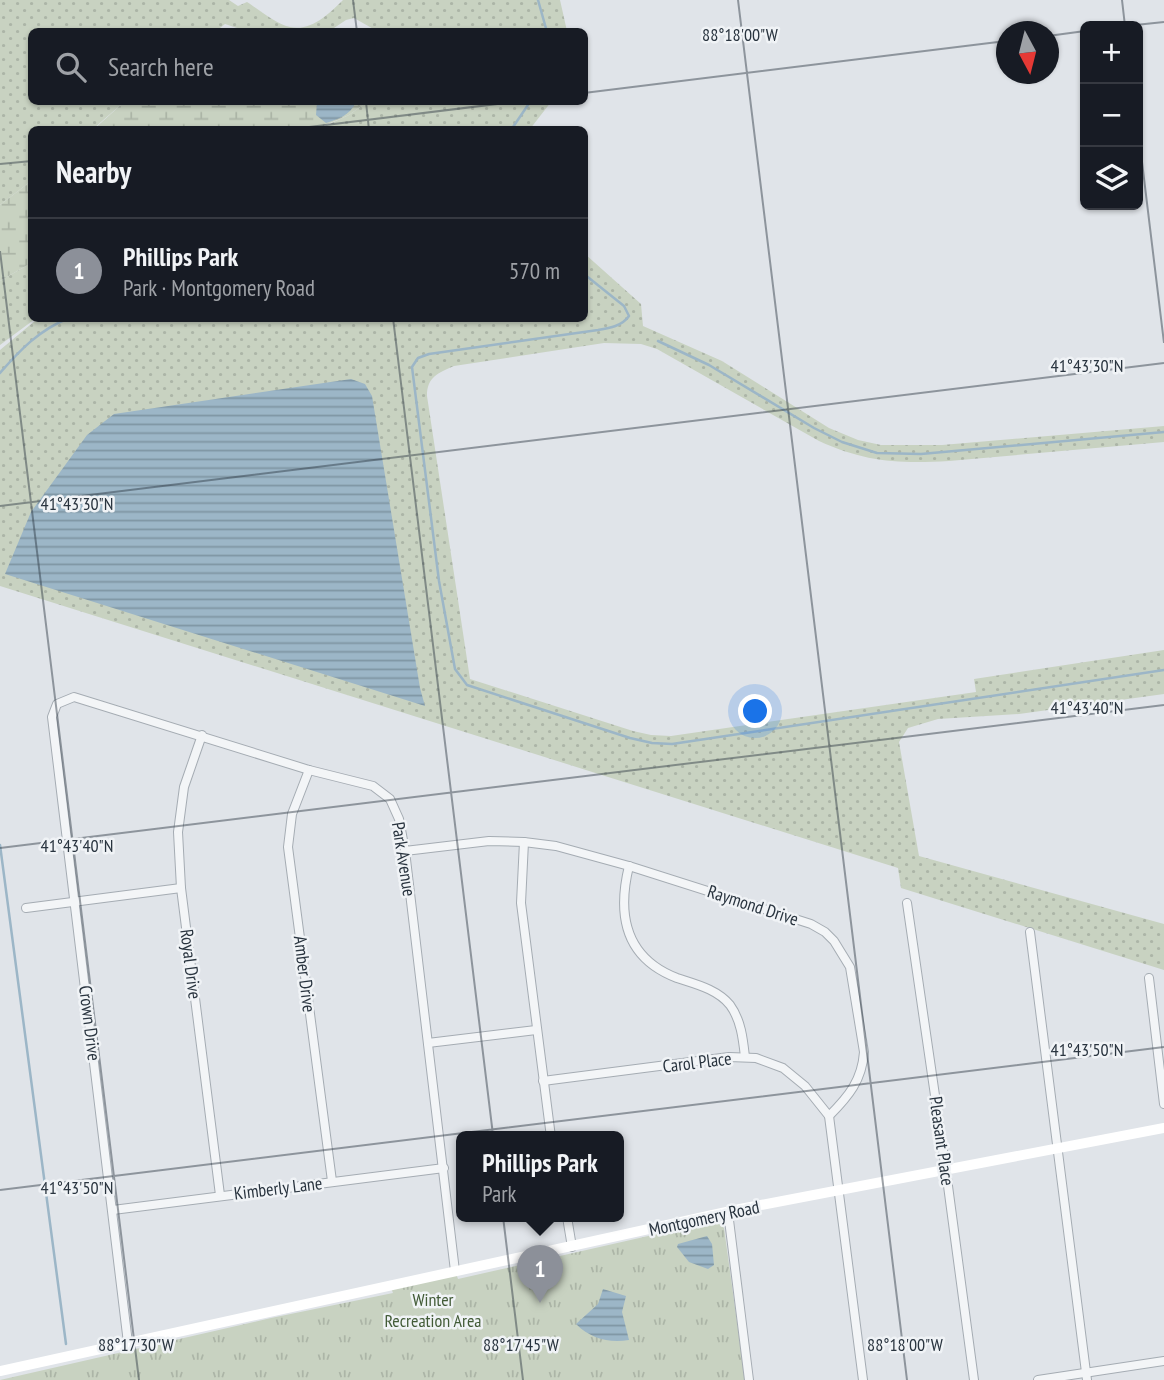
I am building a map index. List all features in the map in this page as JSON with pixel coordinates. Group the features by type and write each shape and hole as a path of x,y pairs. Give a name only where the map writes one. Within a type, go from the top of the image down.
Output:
{"street":[{"name":"Park Avenue","path":"57,704 74,697 309,770 373,786 390,799 399,819 405,852 456,1270"},
{"name":"Crown Drive","path":"57,704 52,717 128,1343"},
{"name":"Royal Drive","path":"202,735 184,787 178,832 181,888 220,1195"},
{"name":"Amber Drive","path":"309,770 292,814 288,847 332,1181"},
{"name":"Raymond Drive","path":"405,852 477,842 524,842 577,850 795,918 825,932 850,967 864,1052 855,1088 830,1116"},
{"path":"524,842 521,903 550,1131"},
{"path":"629,866 624,885 624,915 639,952 660,970 723,998 730,1005 739,1024 745,1057"},
{"path":"26,908 181,888"},
{"name":"Pleasant Place","path":"907,903 974,1380"},
{"path":"1030,932 1087,1377"},
{"path":"1149,978 1164,1104"},
{"path":"428,1043 536,1030"},
{"name":"Carol Place","path":"543,1081 745,1057 771,1062 794,1075 830,1116"},
{"path":"830,1116 863,1380"},
{"name":"Montgomery Road","path":"0,1371 728,1212 1164,1128"},
{"name":"Kimberly Lane","path":"113,1210 444,1168"},
{"path":"728,1212 749,1380"},
{"path":"567,1222 572,1247"},
{"path":"1038,1380 1087,1377 1164,1361"}],"green space":[{"path":"0,0 229,0 238,6 247,2 280,23 298,28 237,28 225,24 220,28 28,28 28,105 121,105 96,126 28,126 28,183 0,205"},
{"path":"343,0 560,0 566,28 372,28 354,18 334,28 298,28 320,20"},
{"path":"121,105 363,105 349,115 323,126 97,126"},
{"path":"363,105 549,105 532,126 325,126"},
{"path":"28,183 28,265 0,281 0,205"},
{"path":"588,257 641,304 643,326 722,361 829,428 858,440 881,445 942,445 1164,426 1164,442 949,461 882,460 819,441 657,349 641,344 604,343 454,366 431,380 427,396 470,679 633,731 671,736 976,692 974,679 1164,650 1164,694 1019,714 938,719 908,728 899,742 919,856 1164,924 1164,970 901,888 898,868 0,586 0,350 34,322 588,322"},
{"path":"28,265 28,322 31,322 0,345 0,281"},
{"name":"Winter Recreation Area","path":"717,1222 724,1228 745,1380 0,1380 393,1293 391,1288 455,1271 458,1279"}],"water":[{"path":"317,105 354,105 344,116 326,123 316,115"},
{"path":"351,379 365,384 372,396 425,706 5,574 31,512 87,435 114,414"},
{"path":"707,1236 712,1244 714,1265 708,1269 689,1262 677,1247 678,1244"},
{"path":"603,1289 626,1296 622,1312 629,1340 601,1339 576,1324 598,1304"}],"waterway":[{"path":"538,0 546,28"},
{"path":"514,126 528,105"},
{"path":"588,277 624,306 629,316 623,322 602,329 429,354 418,358 412,367 439,581 455,669 467,685 630,738 672,744 1164,670"},
{"path":"0,373 31,341 61,322"},
{"path":"658,341 709,365 814,428 842,442 877,453 921,454 1164,432"},
{"path":"0,845 66,1344"}],"place":[{"name":"Phillips Park","path":"540,1303"}]}
